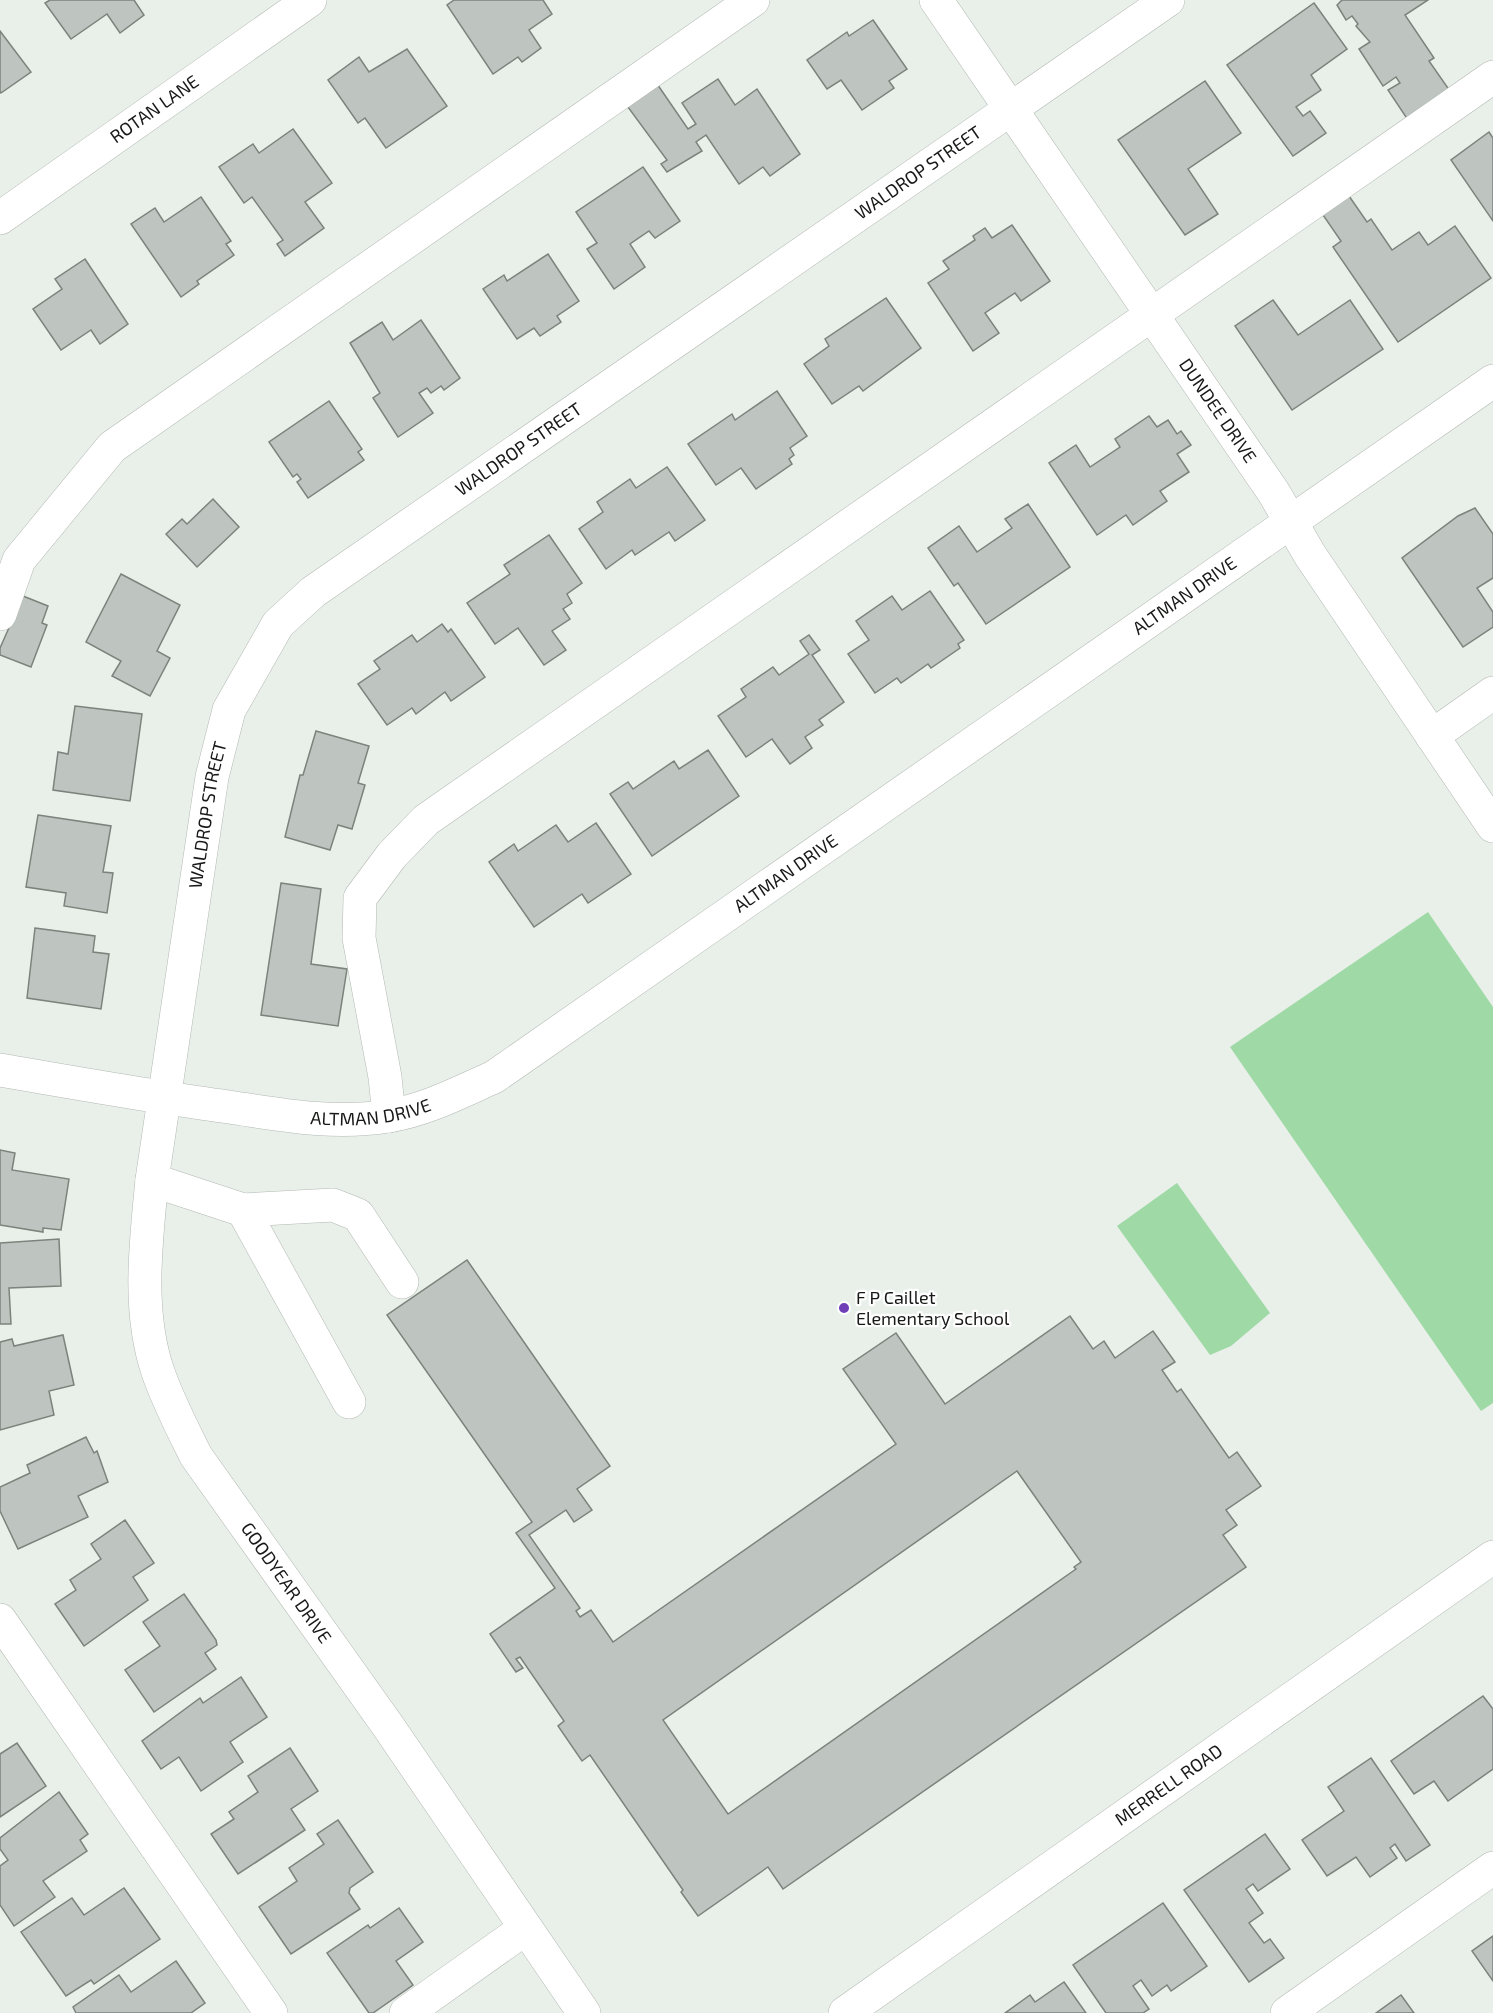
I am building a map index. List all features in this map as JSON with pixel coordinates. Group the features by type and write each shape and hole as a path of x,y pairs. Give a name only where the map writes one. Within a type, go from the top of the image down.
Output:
{"street":[{"name":"ROTAN LANE","path":"0,218 310,0"},
{"path":"0,614 19,560 112,447 753,0"},
{"name":"DUNDEE DRIVE","path":"936,0 1274,493 1290,523 1493,826"},
{"name":"WALDROP STREET","path":"164,1098 215,766 229,710 278,624 313,592 1168,0"},
{"path":"389,1116 385,1077 359,938 360,898 393,855 426,820 1493,77"},
{"name":"ALTMAN DRIVE","path":"0,1070 164,1098 284,1115 347,1121 389,1116 431,1105 494,1077 1493,381"},
{"path":"1432,736 1493,693"},
{"name":"GOODYEAR DRIVE","path":"164,1098 146,1242 146,1305 157,1370 172,1410 196,1456 381,1716 584,2013"},
{"path":"152,1180 243,1210 333,1205 358,1215 402,1282"},
{"path":"243,1210 349,1402"},
{"name":"MERRELL ROAD","path":"845,2013 1493,1557"},
{"path":"0,1620 271,2013"},
{"path":"1287,2013 1493,1868"},
{"path":"406,2013 526,1928"}],"green space":[{"path":"1428,912 1493,1007 1493,1403 1481,1411 1230,1047"},
{"path":"1177,1183 1270,1313 1231,1346 1210,1355 1117,1226"}],"building":[{"path":"50,0 134,0 144,15 120,33 107,14 71,39 45,3"},
{"path":"454,0 543,0 552,14 529,30 541,48 522,62 518,57 493,74 447,5"},
{"path":"1342,0 1428,0 1405,15 1434,58 1429,61 1450,91 1408,120 1388,90 1400,83 1396,77 1383,86 1359,49 1370,42 1356,26 1358,24 1352,16 1346,20 1337,5"},
{"path":"1314,3 1347,49 1311,75 1321,90 1296,107 1303,116 1310,111 1326,133 1293,156 1227,65"},
{"path":"873,20 907,69 889,81 894,88 862,110 841,80 827,89 807,60 847,32 849,36"},
{"path":"0,31 31,72 1,93 0,91"},
{"path":"407,49 447,106 386,148 365,118 358,123 328,80 359,57 369,72"},
{"path":"653,78 688,129 696,124 682,103 718,79 735,105 757,89 800,154 770,176 763,167 739,184 706,135 696,142 702,151 667,172 661,164 667,160 622,99"},
{"path":"1205,81 1241,133 1188,169 1218,214 1185,235 1118,140"},
{"path":"293,129 332,183 305,202 324,228 285,256 277,244 283,240 252,197 244,203 219,167 253,144 259,153"},
{"path":"1489,132 1493,138 1493,221 1451,160"},
{"path":"643,167 680,221 655,238 649,231 630,244 645,267 614,289 587,249 597,243 576,212"},
{"path":"1349,196 1367,222 1371,219 1392,250 1419,232 1428,245 1455,226 1491,278 1398,342 1333,247 1341,241 1323,215"},
{"path":"201,197 231,241 226,244 234,255 197,281 199,284 181,297 131,224 155,208 164,222"},
{"path":"1012,225 1050,281 1021,301 1015,293 985,313 999,333 973,351 928,283 949,269 943,261 975,240 973,236 985,228 992,238"},
{"path":"548,254 579,301 557,316 561,322 540,336 534,328 517,339 483,289 504,275 507,281"},
{"path":"85,259 128,324 100,344 91,330 61,350 33,309 62,289 55,279"},
{"path":"886,298 921,348 863,391 859,386 832,404 804,364 829,346 825,339"},
{"path":"1273,300 1298,335 1350,300 1383,349 1292,410 1235,326"},
{"path":"421,320 460,378 444,390 441,386 431,393 427,388 419,393 433,413 398,437 373,398 380,393 350,343 382,322 393,340"},
{"path":"777,391 807,436 790,448 794,455 789,459 792,464 756,489 741,468 716,485 688,444 732,414 735,420"},
{"path":"329,401 362,449 358,452 364,460 308,498 297,482 301,479 297,474 293,477 269,442"},
{"path":"1149,416 1157,427 1168,420 1177,434 1181,431 1191,445 1177,454 1189,472 1160,491 1167,501 1133,525 1126,515 1097,535 1049,463 1076,445 1090,467 1120,447 1115,439"},
{"path":"667,467 705,520 675,541 669,532 635,555 632,550 606,569 579,529 603,512 597,502 630,479 636,488"},
{"path":"213,499 239,527 197,567 166,534 182,519 187,524"},
{"path":"1028,504 1070,567 986,624 958,583 954,586 928,548 959,526 977,552 1012,528 1005,519"},
{"path":"1475,508 1493,534 1493,578 1477,588 1493,612 1493,627 1463,647 1402,558 1458,516"},
{"path":"549,535 582,583 567,594 572,603 563,609 570,619 552,631 566,650 544,665 518,628 495,644 467,603 510,574 504,565"},
{"path":"121,574 180,605 157,651 170,658 150,696 112,676 121,661 86,642"},
{"path":"930,591 964,640 958,644 960,648 931,668 928,664 901,683 897,678 875,693 848,654 869,640 856,621 892,596 902,610"},
{"path":"23,596 48,606 42,623 47,625 31,667 0,655 0,648"},
{"path":"442,624 448,632 451,629 485,677 451,701 445,692 416,714 412,708 387,725 358,684 380,669 374,661 412,635 417,642"},
{"path":"809,635 820,650 812,655 844,702 819,720 823,725 805,737 812,748 790,764 772,739 746,757 718,716 746,697 741,689 773,667 779,675 809,654 800,641"},
{"path":"75,706 142,714 130,801 53,790 58,752 68,754"},
{"path":"316,731 369,746 358,783 365,785 352,829 338,825 330,850 285,837 300,775 303,775"},
{"path":"708,750 739,796 652,856 610,794 628,782 633,789 674,761 679,769"},
{"path":"38,815 111,826 103,872 113,873 107,913 64,906 66,893 26,887"},
{"path":"596,823 631,874 588,903 582,894 534,927 489,862 514,844 518,851 556,825 568,842"},
{"path":"281,883 321,889 311,964 347,969 338,1026 261,1015"},
{"path":"35,928 95,936 93,952 109,954 101,1009 27,998"},
{"path":"0,1150 15,1153 12,1170 69,1179 61,1230 43,1228 43,1232 0,1225"},
{"path":"59,1239 61,1286 9,1288 11,1324 0,1324 0,1243"},
{"path":"467,1260 610,1466 577,1489 592,1510 574,1522 566,1510 529,1535 580,1608 576,1611 580,1617 591,1610 613,1642 896,1444 843,1369 896,1333 945,1404 1070,1316 1093,1349 1104,1341 1115,1358 1153,1331 1175,1362 1162,1370 1177,1392 1181,1389 1229,1458 1237,1452 1261,1486 1226,1510 1237,1525 1223,1535 1246,1567 783,1889 768,1867 698,1916 681,1892 683,1890 590,1755 582,1761 558,1726 564,1721 520,1657 516,1659 523,1668 516,1672 490,1634 555,1588 516,1533 532,1522 387,1315","holes":["1017,1471 1081,1562 1074,1567 1076,1569 728,1814 663,1720"]},
{"path":"63,1335 74,1385 49,1391 54,1415 0,1430 0,1342 12,1339 14,1346"},
{"path":"86,1437 94,1453 97,1451 108,1482 78,1496 88,1517 18,1549 0,1511 0,1487 30,1473 27,1465"},
{"path":"125,1520 154,1563 133,1577 148,1600 84,1646 55,1604 76,1590 70,1580 101,1559 91,1544"},
{"path":"184,1594 216,1640 217,1645 205,1653 216,1669 154,1712 125,1670 160,1646 143,1622"},
{"path":"241,1677 267,1717 230,1742 243,1762 201,1791 179,1757 161,1769 142,1741 200,1698 203,1703"},
{"path":"1483,1696 1493,1709 1493,1769 1448,1801 1434,1781 1414,1794 1391,1761"},
{"path":"17,1743 46,1786 0,1817 0,1754"},
{"path":"290,1748 318,1791 291,1809 305,1830 238,1874 211,1834 234,1819 229,1812 258,1792 248,1776"},
{"path":"1371,1758 1430,1845 1406,1861 1395,1844 1390,1848 1397,1858 1370,1877 1356,1857 1327,1876 1302,1840 1344,1811 1328,1787"},
{"path":"59,1792 88,1834 80,1840 87,1851 43,1881 55,1897 14,1926 0,1905 0,1866 8,1860 0,1849 0,1838"},
{"path":"338,1820 373,1872 350,1888 349,1893 360,1909 291,1954 259,1907 297,1881 289,1868 324,1844 317,1834"},
{"path":"1265,1834 1290,1869 1258,1891 1253,1884 1246,1889 1263,1913 1249,1923 1264,1943 1270,1939 1284,1958 1249,1982 1184,1890"},
{"path":"124,1888 160,1939 94,1984 91,1980 66,1996 21,1932 72,1898 84,1915"},
{"path":"1163,1903 1207,1966 1171,1991 1167,1985 1152,1996 1141,1980 1133,1986 1149,2009 1143,2013 1106,2013 1073,1965"},
{"path":"399,1908 423,1942 396,1961 413,1985 373,2013 369,2013 327,1953 368,1925 370,1928"},
{"path":"1493,1936 1493,1981 1472,1951"},
{"path":"176,1961 205,2003 191,2013 76,2013 73,2007 119,1975 131,1992"},
{"path":"1064,1982 1086,2013 1005,2013 1030,1995 1035,2002"},
{"path":"1401,1995 1414,2013 1376,2013"}],"place":[{"name":"F P Caillet Elementary School","path":"844,1308"}]}
